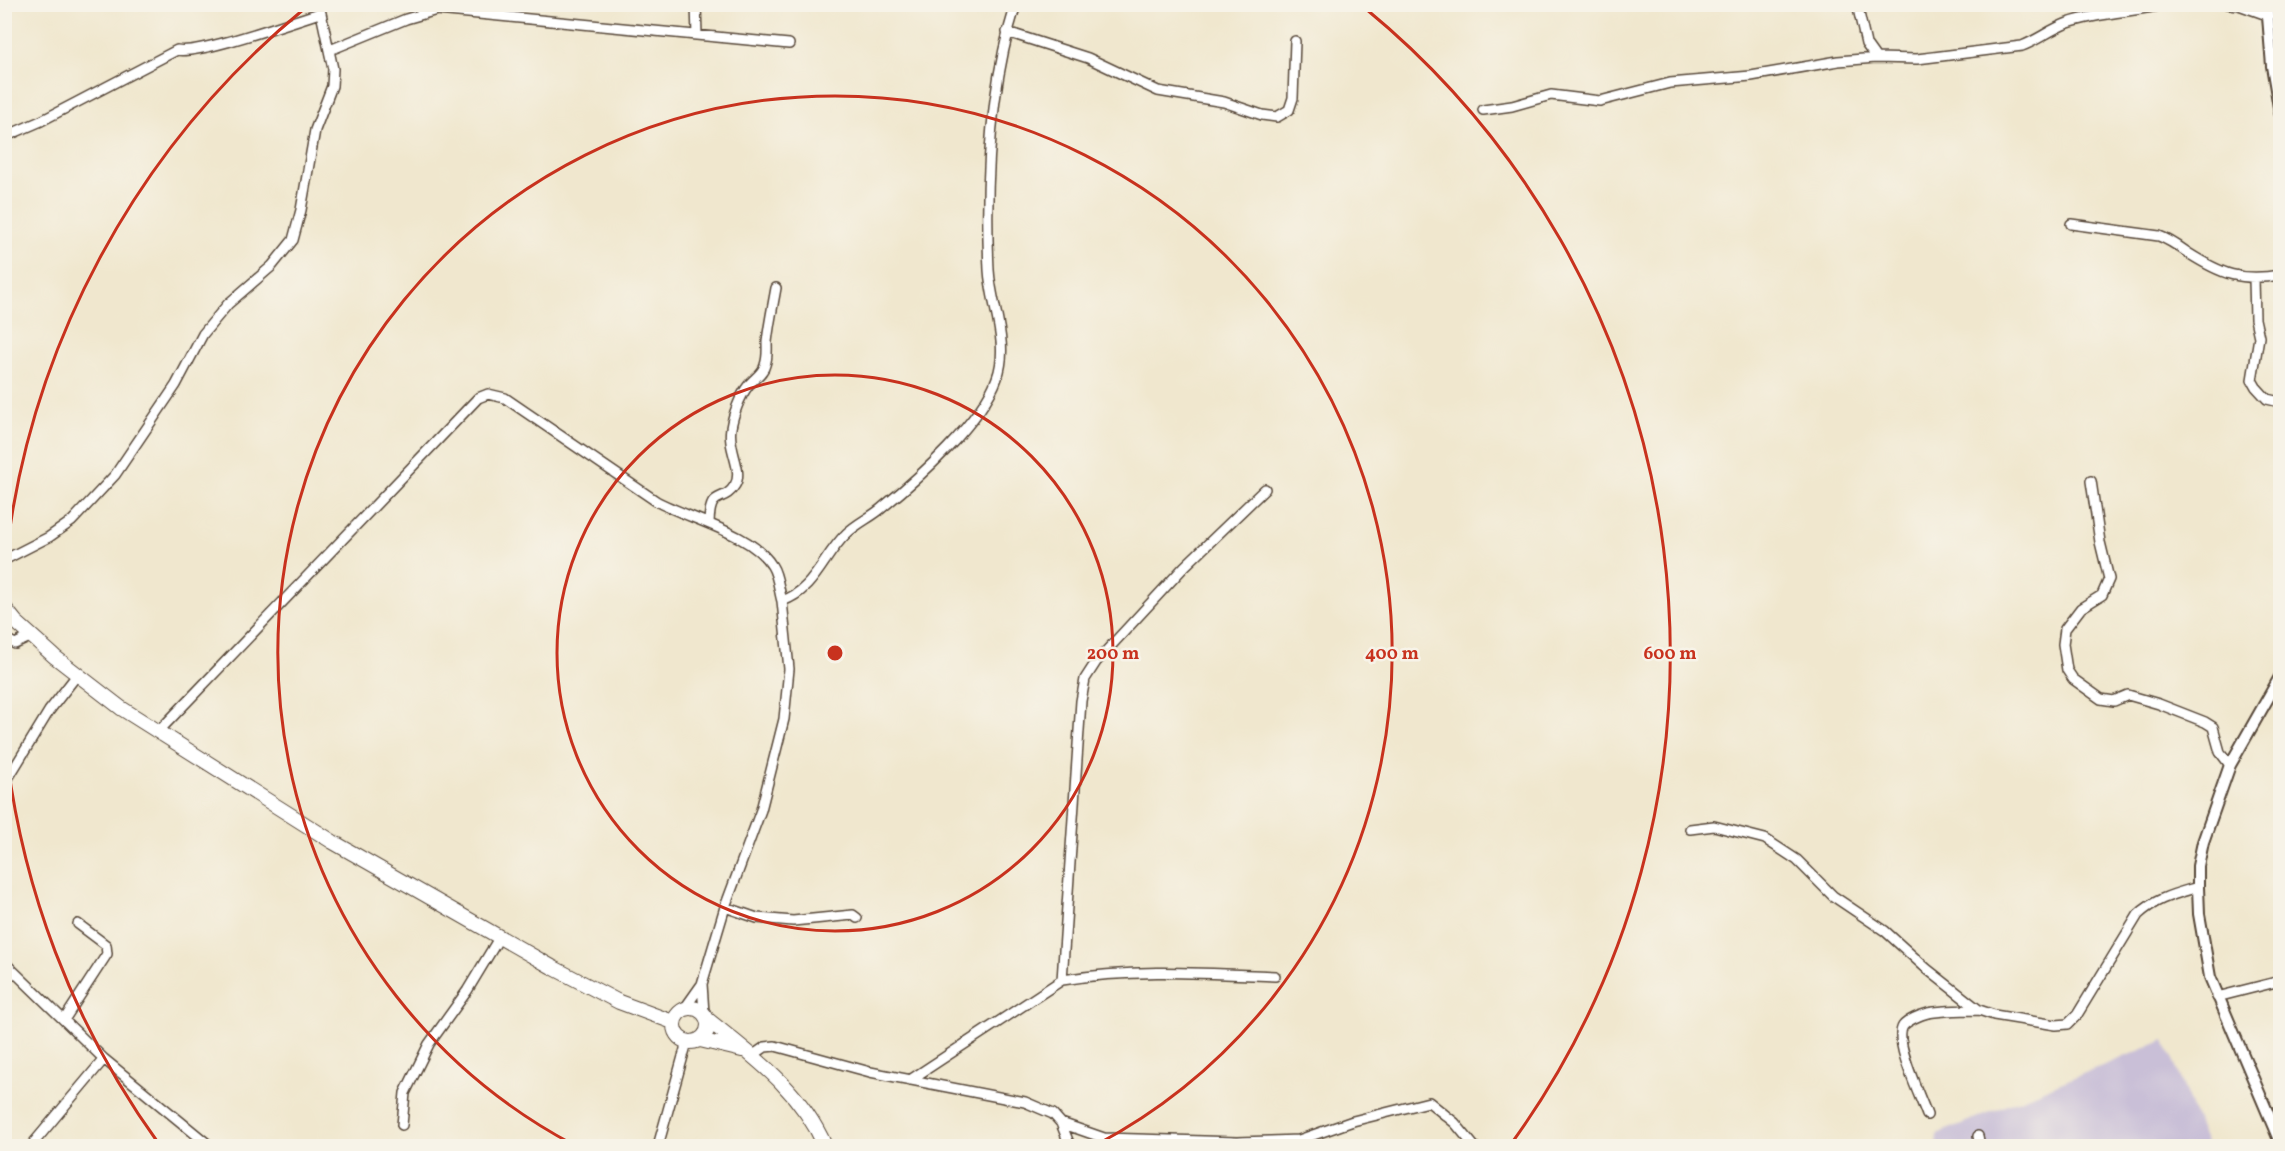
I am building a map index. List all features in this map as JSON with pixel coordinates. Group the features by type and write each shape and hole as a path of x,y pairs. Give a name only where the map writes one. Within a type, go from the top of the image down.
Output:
{"main road":[{"path":"4,607 16,622 77,675 158,732 333,842 499,938 619,1002 673,1023"},
{"path":"749,1054 694,1041 675,1033 673,1023 677,1013 686,1008 695,1008 774,1073 819,1131 825,1146"},
{"path":"694,1041 708,1028 705,1016"}],"street":[{"path":"696,4 697,35"},
{"path":"782,601 796,596 810,582 846,534 883,507 945,449 969,423 998,377 1002,344 989,273 988,169 1001,63 1007,32 1016,4"},
{"path":"1857,4 1866,44 1876,58"},
{"path":"1483,110 1512,106 1551,95 1600,101 1670,83 1751,75 1838,61 1876,58 1917,59 2022,46 2067,23 2107,13 2149,9 2168,4"},
{"path":"2228,4 2267,10 2272,66 2280,113"},
{"path":"330,50 437,7 789,44"},
{"path":"4,137 41,121 177,50 185,52 197,49 320,9 333,69 332,86 315,130 301,210 293,240 272,266 228,304 203,334 176,385 115,475 72,521 49,537 4,560"},
{"path":"1007,32 1088,58 1158,91 1224,102 1277,117 1289,110 1293,98 1295,41"},
{"path":"2071,224 2159,236 2170,240 2217,270 2245,279 2280,275"},
{"path":"2254,279 2255,319 2259,337 2252,380 2267,399 2280,402"},
{"path":"709,523 713,500 727,493 735,485 738,473 729,440 731,424 748,386 765,367 776,288"},
{"path":"158,732 478,398 488,394 506,398 656,501 676,512 709,523 755,548 773,566 782,601 789,669 784,719 760,810 724,907 702,984 686,1008"},
{"path":"2091,480 2100,543 2109,579 2102,595 2081,608 2065,628 2063,644 2067,670 2073,679 2102,699 2114,701 2128,695 2205,722 2213,727 2220,752 2230,765"},
{"path":"1062,980 1081,701 1085,679 1114,641 1184,567 1265,489"},
{"path":"4,638 15,644 32,636"},
{"path":"4,785 49,711 77,675"},
{"path":"2280,677 2230,765 2203,842 2198,866 2205,956 2210,977 2280,1142"},
{"path":"1690,829 1714,826 1765,839 1797,861 1833,896 1885,931 1927,969 1979,1010 1994,1015 2056,1025 2068,1024 2077,1015 2138,915 2162,897 2198,887"},
{"path":"724,907 757,918 793,921 853,915 857,918"},
{"path":"64,1020 108,954 106,945 78,924"},
{"path":"402,1125 405,1093 429,1044 467,991 499,938"},
{"path":"4,962 104,1059 210,1146"},
{"path":"910,1080 1062,980 1091,975 1161,971 1275,976"},
{"path":"2217,997 2280,981"},
{"path":"702,984 705,1016"},
{"path":"1927,1115 1904,1055 1902,1027 1926,1013 1979,1010"},
{"path":"658,1146 694,1041"},
{"path":"749,1054 765,1047 775,1046 870,1072 1025,1102 1053,1114 1062,1123 1104,1138 1237,1142 1299,1140 1353,1122 1429,1102 1455,1123 1474,1146"},
{"path":"31,1146 104,1059"},
{"path":"1062,1123 1070,1146"},
{"path":"1978,1136 1980,1146"},
{"path":"1580,1146 1587,1146"}],"shaded area":[{"path":"2165,1040 2207,1146 1936,1146 1937,1134"}]}
